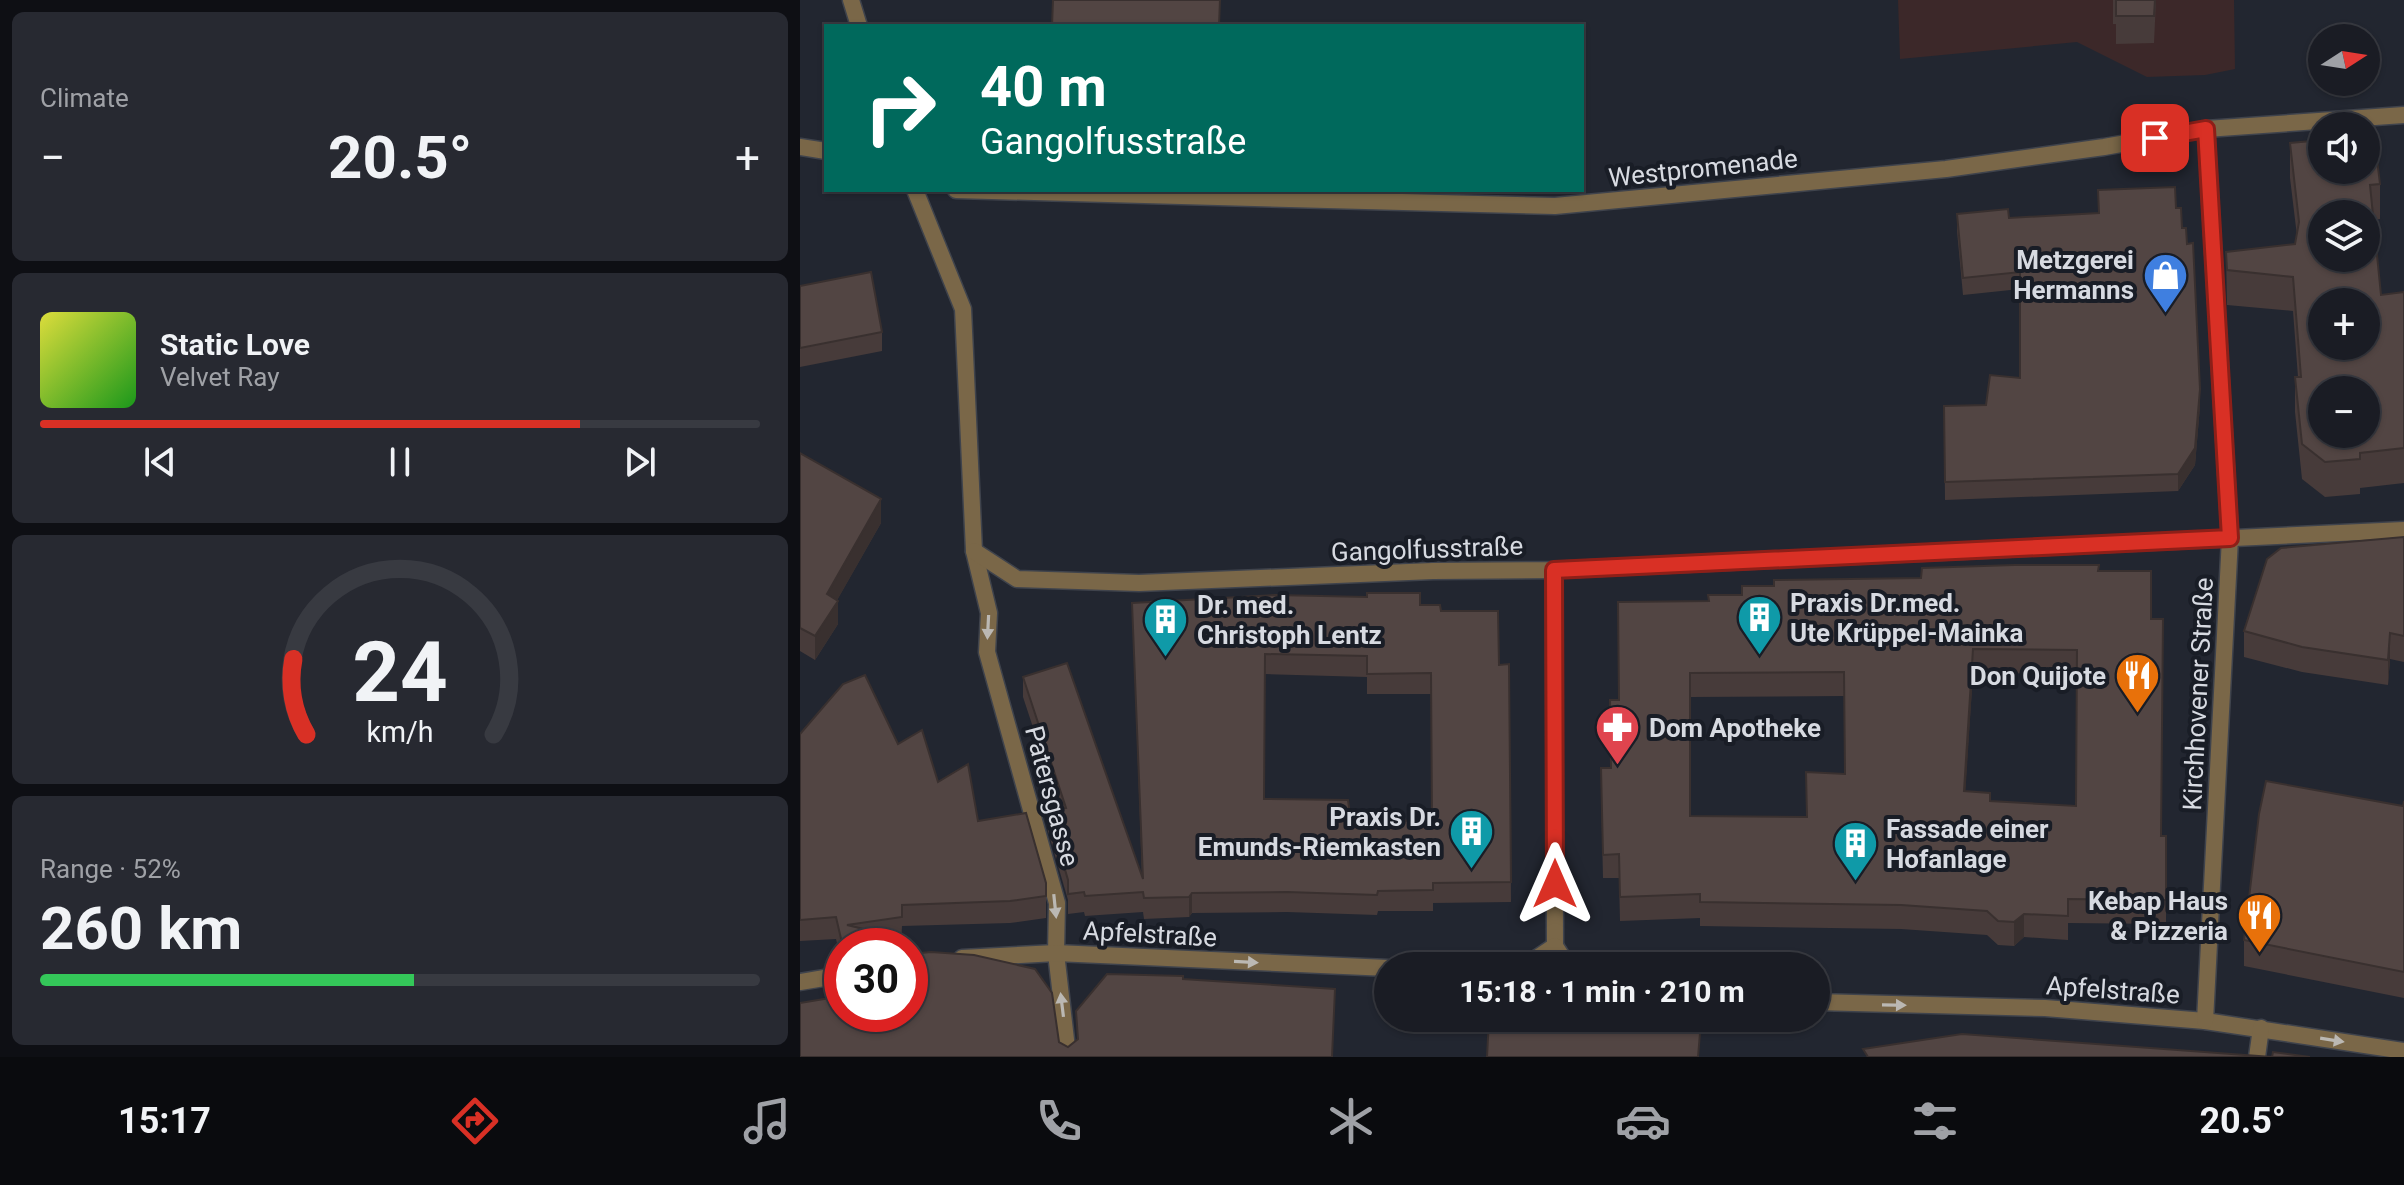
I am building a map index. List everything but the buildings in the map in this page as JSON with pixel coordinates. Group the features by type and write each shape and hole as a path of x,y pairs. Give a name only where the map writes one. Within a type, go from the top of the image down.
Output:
{"street":[{"path":"851,0 858,24"},
{"name":"Westpromenade","path":"1031,192 1555,206 1946,169 2206,129 2404,115"},
{"name":"Kirchhovener Straße","path":"2205,1021 2230,538 2206,129"},
{"path":"800,147 824,151"},
{"path":"916,192 963,309 974,551"},
{"name":"Gangolfusstraße","path":"974,551 1017,579 1139,583 1433,571 1554,570 2404,530"},
{"name":"Patersgasse","path":"974,551 989,613 987,652 1057,903 1056,953 1068,1057"},
{"path":"1554,570 1555,946 1559,952"},
{"path":"1546,952 1555,946"},
{"name":"Apfelstraße","path":"948,959 1056,953 1374,967"},
{"path":"800,982 824,978"},
{"name":"Apfelstraße","path":"1830,1002 2045,1008 2205,1021 2404,1051"},
{"path":"2257,1057 2261,1028"}],"shaded area":[{"path":"1898,0 2234,0 2235,69 2205,75 2147,77 2077,42 1900,59"}],"place":[{"name":"Metzgerei Hermanns","path":"2165,314"},
{"name":"Praxis Dr.med. Ute Krüppel-Mainka","path":"1759,657"},
{"name":"Dr. med. Christoph Lentz","path":"1166,659"},
{"name":"Don Quijote","path":"2137,715"},
{"name":"Dom Apotheke","path":"1618,767"},
{"name":"Praxis Dr. Emunds-Riemkasten","path":"1472,871"},
{"name":"Fassade einer Hofanlage","path":"1855,883"},
{"name":"Kebap Haus & Pizzeria","path":"2259,955"}],"route":[{"path":"1555,884 1554,570 2230,538 2206,129 2155,138"}]}
